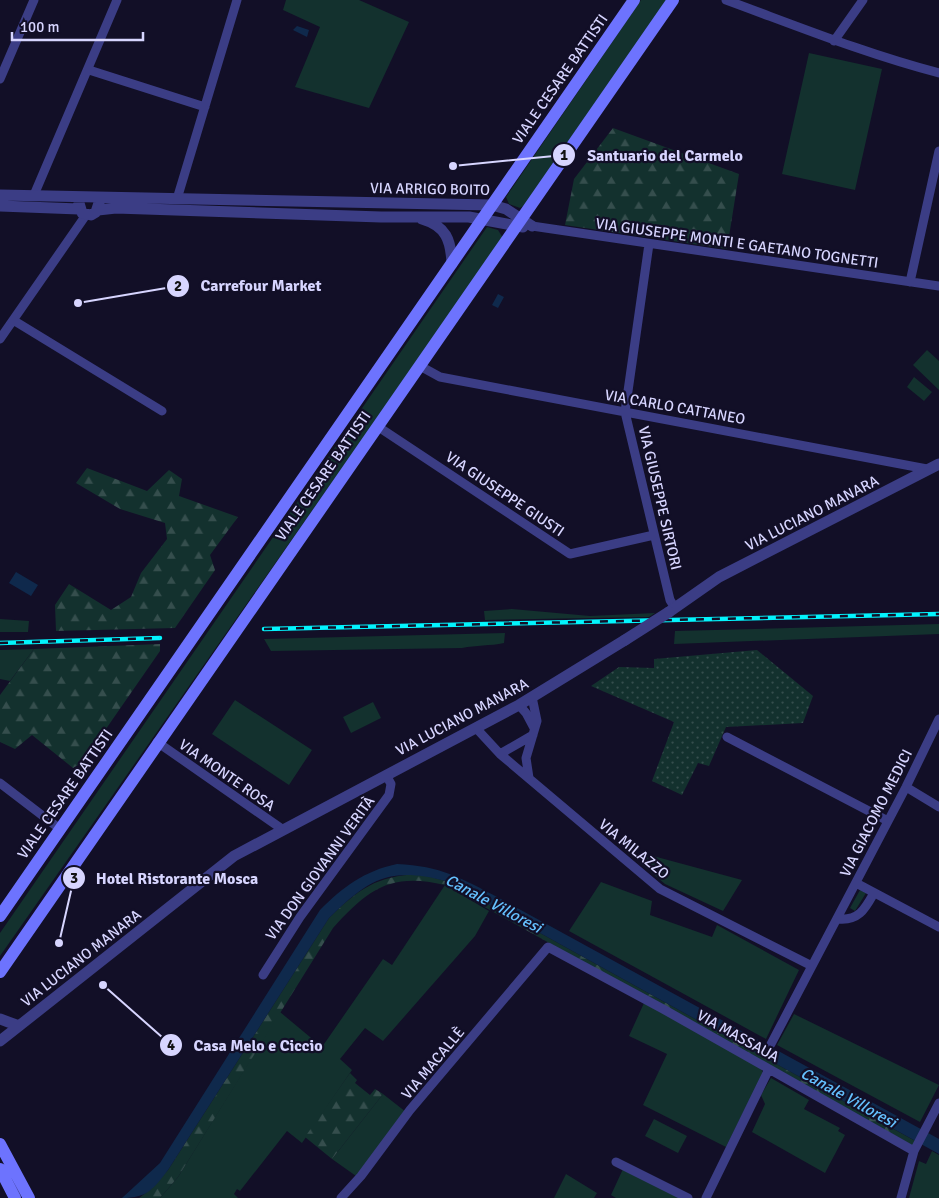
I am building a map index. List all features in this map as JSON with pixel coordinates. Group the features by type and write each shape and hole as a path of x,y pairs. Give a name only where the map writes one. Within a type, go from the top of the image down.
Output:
{"main road":[{"name":"VIALE CESARE BATTISTI","path":"0,916 634,0"},
{"name":"VIALE CESARE BATTISTI","path":"0,972 157,742 420,366 523,224 673,0"},
{"path":"0,1144 29,1198"},
{"path":"0,1169 15,1198"}],"street":[{"path":"1,72 34,0"},
{"path":"34,195 89,70 117,0"},
{"path":"177,199 237,0"},
{"path":"726,0 894,62 939,73"},
{"path":"834,41 862,0"},
{"path":"89,70 205,107"},
{"path":"910,282 936,180 939,151"},
{"name":"VIA ARRIGO BOITO","path":"0,195 492,204 506,208 523,224"},
{"path":"0,206 82,212 94,214 98,210 99,204 90,197 79,202 82,212 0,338"},
{"name":"VIA ARRIGO BOITO","path":"98,210 116,208 483,219 523,224"},
{"path":"408,217 431,222 443,229 450,242 452,264"},
{"name":"VIA GIUSEPPE MONTI E GAETANO TOGNETTI","path":"523,224 939,286"},
{"name":"VIA GIUSEPPE SIRTORI","path":"649,244 625,412 672,610"},
{"path":"12,320 162,411"},
{"name":"VIA CARLO CATTANEO","path":"420,366 440,377 927,469"},
{"name":"VIA GIUSEPPE GIUSTI","path":"378,426 570,554 654,535"},
{"name":"VIA LUCIANO MANARA","path":"0,1041 230,859 282,829 519,705 672,610 719,577 939,464"},
{"path":"529,778 526,758 537,721 532,697"},
{"path":"519,705 526,713 533,732"},
{"name":"VIA GIACOMO MEDICI","path":"771,1044 838,919 939,720"},
{"name":"VIA MILAZZO","path":"476,728 500,754 660,889 812,966"},
{"path":"500,754 533,732"},
{"path":"727,737 888,821"},
{"name":"VIA MONTE ROSA","path":"157,742 282,829"},
{"name":"VIA DON GIOVANNI VERITÀ","path":"263,974 300,917 389,795 391,784 386,775"},
{"path":"0,783 60,829"},
{"path":"906,787 939,807"},
{"path":"856,883 939,927"},
{"path":"838,919 849,920 856,917 865,910 874,893"},
{"name":"VIA MASSAUA","path":"548,947 916,1149"},
{"name":"VIA MACALLÈ","path":"341,1198 361,1176 410,1110 548,947"},
{"name":"VIA LUCIANO MANARA","path":"0,1019 19,1026"},
{"path":"706,1198 769,1069"},
{"path":"901,1198 916,1149 939,1103"},
{"path":"616,1162 688,1198"}],"green space":[{"path":"286,0 359,0 409,22 369,108 295,87 320,27 283,10"},
{"path":"641,0 667,0 526,204 520,208 509,204 506,197"},
{"path":"809,53 882,69 855,190 782,174"},
{"path":"613,128 739,174 727,249 565,225 574,179"},
{"path":"487,227 498,230 503,238 0,956 0,933"},
{"path":"927,350 939,361 939,390 913,365"},
{"path":"914,377 932,392 924,401 907,387"},
{"path":"87,468 147,491 169,470 182,479 179,496 238,517 210,555 215,570 175,628 56,631 55,605 69,584 111,610 131,597 141,573 167,539 165,523 120,509 76,483"},
{"path":"512,609 590,616 655,613 649,617 485,620 484,611"},
{"path":"0,619 29,621 28,632 0,632"},
{"path":"939,624 939,634 674,644 675,631"},
{"path":"505,633 504,643 462,648 271,651 264,639"},
{"path":"160,644 160,651 83,762 73,768 32,735 15,749 0,742 0,695 34,649"},
{"path":"34,649 10,681 0,679 0,650"},
{"path":"757,650 813,696 803,723 726,727 709,766 698,763 682,795 652,781 674,722 591,686 619,667 654,668 654,659"},
{"path":"235,700 312,750 289,785 212,734"},
{"path":"373,702 381,718 351,733 343,717"},
{"path":"642,853 742,880 723,911 665,884 640,863"},
{"path":"419,874 446,881 917,1142 914,1146 445,885 410,881 382,887 370,894 346,914 333,928 178,1177 160,1198 139,1198 151,1189 168,1170 329,918 350,899 369,886 391,878"},
{"path":"601,882 652,901 650,915 712,937 717,925 799,970 766,1039 569,931"},
{"path":"445,885 489,911 475,936 383,1041 365,1028 340,1059 352,1070 302,1143 287,1131 240,1191 237,1189 234,1194 238,1198 160,1198 178,1177 280,1012 322,1047 383,959 392,965"},
{"path":"860,890 866,893 855,911 850,908"},
{"path":"644,1003 760,1066 763,1073 726,1147 643,1105 667,1054 629,1036"},
{"path":"794,1014 939,1085 920,1122 777,1045"},
{"path":"350,1073 357,1080 355,1083 370,1095 375,1089 383,1094 332,1159 305,1137"},
{"path":"771,1078 809,1100 804,1109 840,1128 838,1131 845,1135 825,1173 752,1132 765,1104 761,1095"},
{"path":"383,1094 406,1112 356,1176 332,1159"},
{"path":"654,1119 687,1136 678,1153 645,1136"},
{"path":"932,1151 939,1155 939,1198 909,1198 919,1161 926,1164"},
{"path":"623,1169 681,1198 616,1198 611,1195"},
{"path":"566,1174 597,1193 594,1198 554,1198"}],"water":[{"path":"297,26 309,30 307,37 293,30"},
{"path":"498,294 504,297 498,308 492,305"},
{"path":"16,572 38,585 31,596 9,583"},
{"name":"Canale Villoresi","path":"397,864 439,870 499,898 939,1139 939,1154 446,881 409,875 381,879 369,885 329,918 168,1170 149,1191 131,1198 122,1198 160,1163 320,910 355,881 374,871"}],"railway":[{"path":"264,629 939,614"},
{"path":"0,643 160,638"}],"place":[{"name":"Santuario del Carmelo","path":"453,166"},
{"name":"Carrefour Market","path":"78,303"},
{"name":"Hotel Ristorante Mosca","path":"59,943"},
{"name":"Casa Melo e Ciccio","path":"103,985"}]}
